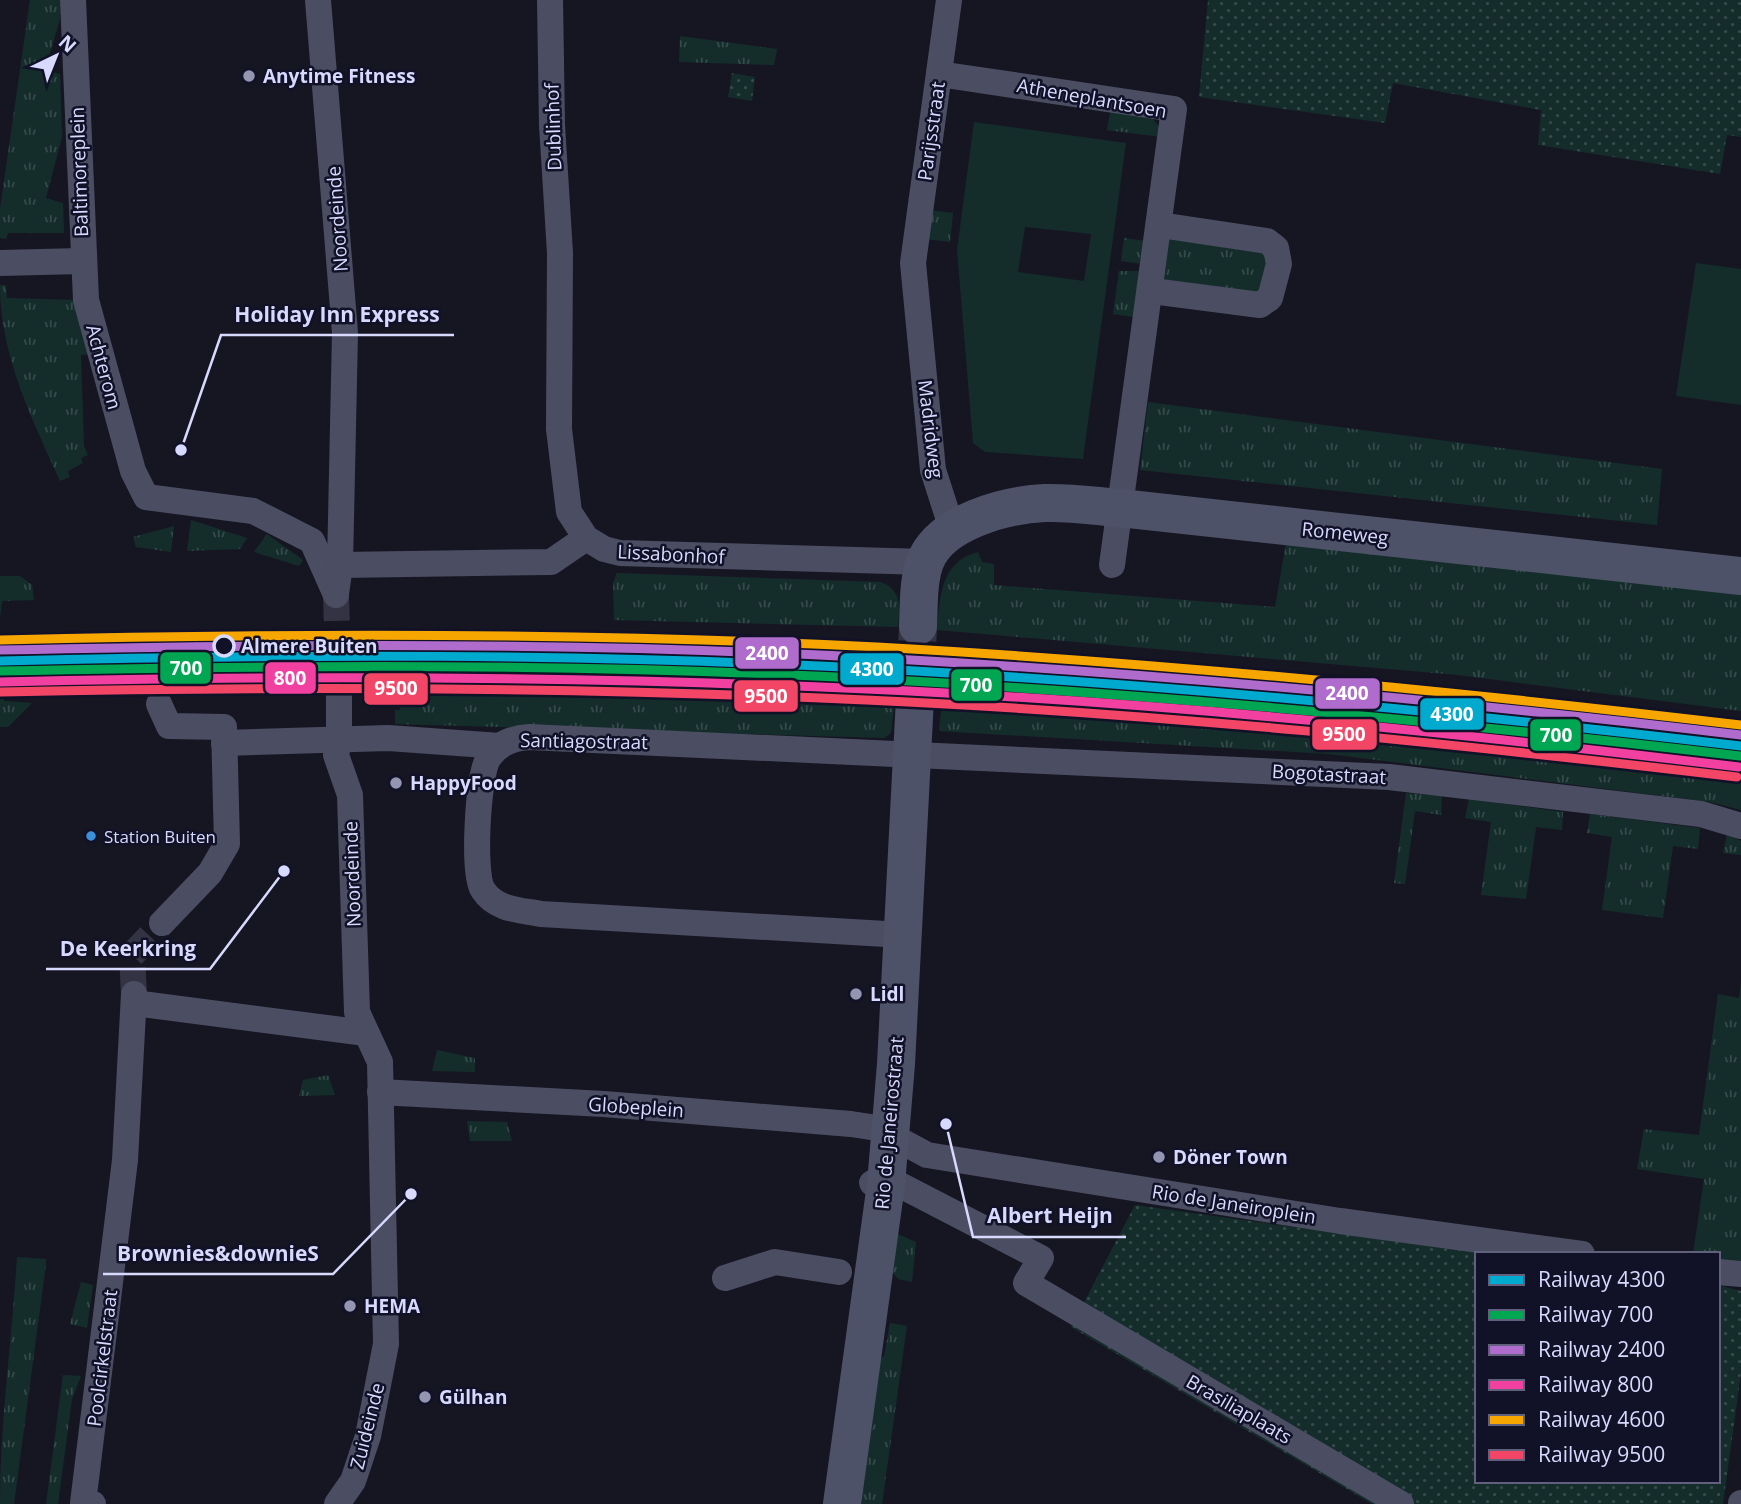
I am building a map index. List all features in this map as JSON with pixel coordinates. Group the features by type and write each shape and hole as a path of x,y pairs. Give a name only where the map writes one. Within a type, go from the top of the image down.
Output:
{"street":[{"name":"Baltimoreplein","path":"0,263 82,261 73,0"},
{"name":"Noordeinde","path":"133,471 146,497 253,511 312,541 336,595 340,565 345,333 318,0"},
{"name":"Dublinhof","path":"550,0 552,125 560,253 559,429 569,512 586,538"},
{"name":"Parijsstraat","path":"913,263 949,0"},
{"name":"Atheneplantsoen","path":"939,74 1174,109 1152,291 1129,425 1112,565"},
{"path":"1152,291 1260,305 1270,298 1279,264 1276,248 1267,241 1160,225"},
{"name":"Achterom","path":"82,261 86,300 133,471"},
{"name":"Madridweg","path":"913,263 933,470 952,529"},
{"name":"Romeweg","path":"952,529 965,522 1031,504 1120,508 1741,576"},
{"path":"918,626 925,562 939,539 952,529"},
{"path":"340,565 551,562 586,538"},
{"name":"Lissabonhof","path":"586,538 604,549 642,556 925,562"},
{"name":"Noordeinde","path":"338,697 339,739 336,755 349,795 361,1022"},
{"name":"Rio de Janeirostraat","path":"842,1504 879,1183 890,1134 915,698"},
{"path":"159,704 169,726 224,727 227,844 223,855 162,923"},
{"name":"Santiagostraat","path":"903,934 541,914 505,908 483,891 475,867 483,769 500,746 528,737 913,753"},
{"path":"224,743 388,738 500,746"},
{"name":"Bogotastraat","path":"913,753 1389,777 1701,814 1741,826"},
{"name":"Poolcirkelstraat","path":"93,1504 83,1503 125,1160 134,998 361,1022"},
{"path":"361,1022 380,1062 380,1092"},
{"name":"Globeplein","path":"380,1092 604,1104 851,1124 890,1134"},
{"name":"Zuideinde","path":"337,1504 353,1481 368,1436 392,1344 381,1166 380,1092"},
{"name":"Rio de Janeiroplein","path":"890,1134 927,1154 1334,1220 1567,1252"},
{"name":"Brasiliaplaats","path":"879,1183 900,1185 1041,1258 1026,1283 1401,1504"},
{"path":"726,1278 775,1262 839,1272"},
{"path":"1720,1272 1741,1274"}],"green space":[{"path":"30,0 60,0 60,19 45,70 60,74 62,137 46,198 63,203 64,233 8,233 6,239 0,238 0,209"},
{"path":"1208,0 1741,0 1741,137 1727,135 1720,174 1538,145 1541,110 1393,83 1385,123 1199,97"},
{"path":"680,36 777,49 774,65 679,62"},
{"path":"732,73 755,77 752,101 728,97"},
{"path":"1111,108 1150,115 1159,127 1161,137 1107,130"},
{"path":"974,122 1126,143 1083,459 985,452 973,443 957,250","holes":["1025,227 1091,234 1084,281 1018,272"]},
{"path":"930,210 953,213 950,242 926,239"},
{"path":"1169,234 1269,249 1262,298 1162,283"},
{"path":"1124,238 1146,241 1143,264 1121,261"},
{"path":"1696,263 1741,269 1741,405 1676,396"},
{"path":"1119,271 1141,271 1134,317 1113,314"},
{"path":"0,285 6,285 7,298 77,300 92,354 81,355 84,446 88,455 81,458 83,463 68,471 70,477 60,481 29,410 12,362 5,337"},
{"path":"1148,402 1662,469 1657,525 1140,470"},
{"path":"191,520 247,538 240,549 187,551"},
{"path":"174,526 171,552 136,547 133,537"},
{"path":"267,534 303,560 299,566 254,552"},
{"path":"1287,537 1741,586 1741,711 1458,675 937,630 941,593 949,572 965,557 978,552 982,562 994,564 994,585 1275,607"},
{"path":"617,573 880,582 896,594 899,606 898,627 614,620 613,583"},
{"path":"0,576 20,576 32,585 34,600 2,601 0,618"},
{"path":"400,678 895,697 891,733 884,738 395,724 395,710 400,710"},
{"path":"0,684 3,684 4,701 32,703 8,727 0,727"},
{"path":"942,700 1303,725 1741,774 1741,810 1710,802 1329,754 939,731"},
{"path":"1406,793 1442,796 1441,815 1415,811 1405,884 1394,883"},
{"path":"1469,799 1563,812 1562,830 1536,827 1526,899 1481,895 1491,822 1465,818"},
{"path":"1590,814 1700,828 1698,849 1673,846 1663,918 1602,910 1612,837 1587,833"},
{"path":"1727,834 1741,841 1741,855 1723,853"},
{"path":"1741,982 1741,1265 1720,1263 1720,1252 1693,1252 1704,1179 1637,1169 1644,1129 1699,1135 1718,994 1739,998"},
{"path":"437,1050 475,1058 475,1072 432,1071"},
{"path":"328,1075 335,1095 299,1096 303,1080"},
{"path":"467,1121 507,1122 512,1141 470,1141"},
{"path":"1135,1205 1475,1252 1475,1483 1720,1483 1720,1286 1741,1291 1741,1373 1723,1504 1372,1504 1071,1327"},
{"path":"895,1233 916,1242 912,1282 898,1279 889,1268"},
{"path":"17,1257 46,1259 46,1264 14,1504 0,1504 4,1411"},
{"path":"81,1282 93,1285 87,1328 70,1324"},
{"path":"890,1323 907,1326 882,1504 862,1504 859,1495 874,1363 884,1356"},
{"path":"63,1375 81,1376 72,1399 58,1504 46,1504"}],"tunnel":[{"path":"336,595 339,697"},
{"path":"915,698 918,626"},
{"path":"134,994 132,955 162,923"}],"rail line":[{"name":"4600","path":"0,640 438,635 877,647 1309,679 1741,725"},
{"name":"2400","path":"0,650 219,646 548,647 877,658 1309,690 1741,735"},
{"name":"4300","path":"0,661 438,656 658,660 877,669 1309,700 1741,746"},
{"name":"700","path":"0,671 219,667 548,668 876,679 1308,711 1740,756"},
{"name":"800","path":"0,682 434,678 650,681 867,689 1194,710 1521,742 1739,767"},
{"name":"9500","path":"1,692 434,689 650,692 866,700 1194,721 1520,752 1737,777"}],"place":[{"name":"Anytime Fitness","path":"249,76"},
{"name":"Holiday Inn Express","path":"181,450"},
{"name":"Almere Buiten","path":"224,646"},
{"name":"HappyFood","path":"396,783"},
{"name":"Station Buiten","path":"91,836"},
{"name":"De Keerkring","path":"284,871"},
{"name":"Lidl","path":"856,994"},
{"name":"Albert Heijn","path":"946,1124"},
{"name":"Döner Town","path":"1159,1157"},
{"name":"Brownies&downieS","path":"411,1194"},
{"name":"HEMA","path":"350,1306"},
{"name":"Gülhan","path":"425,1397"}]}
